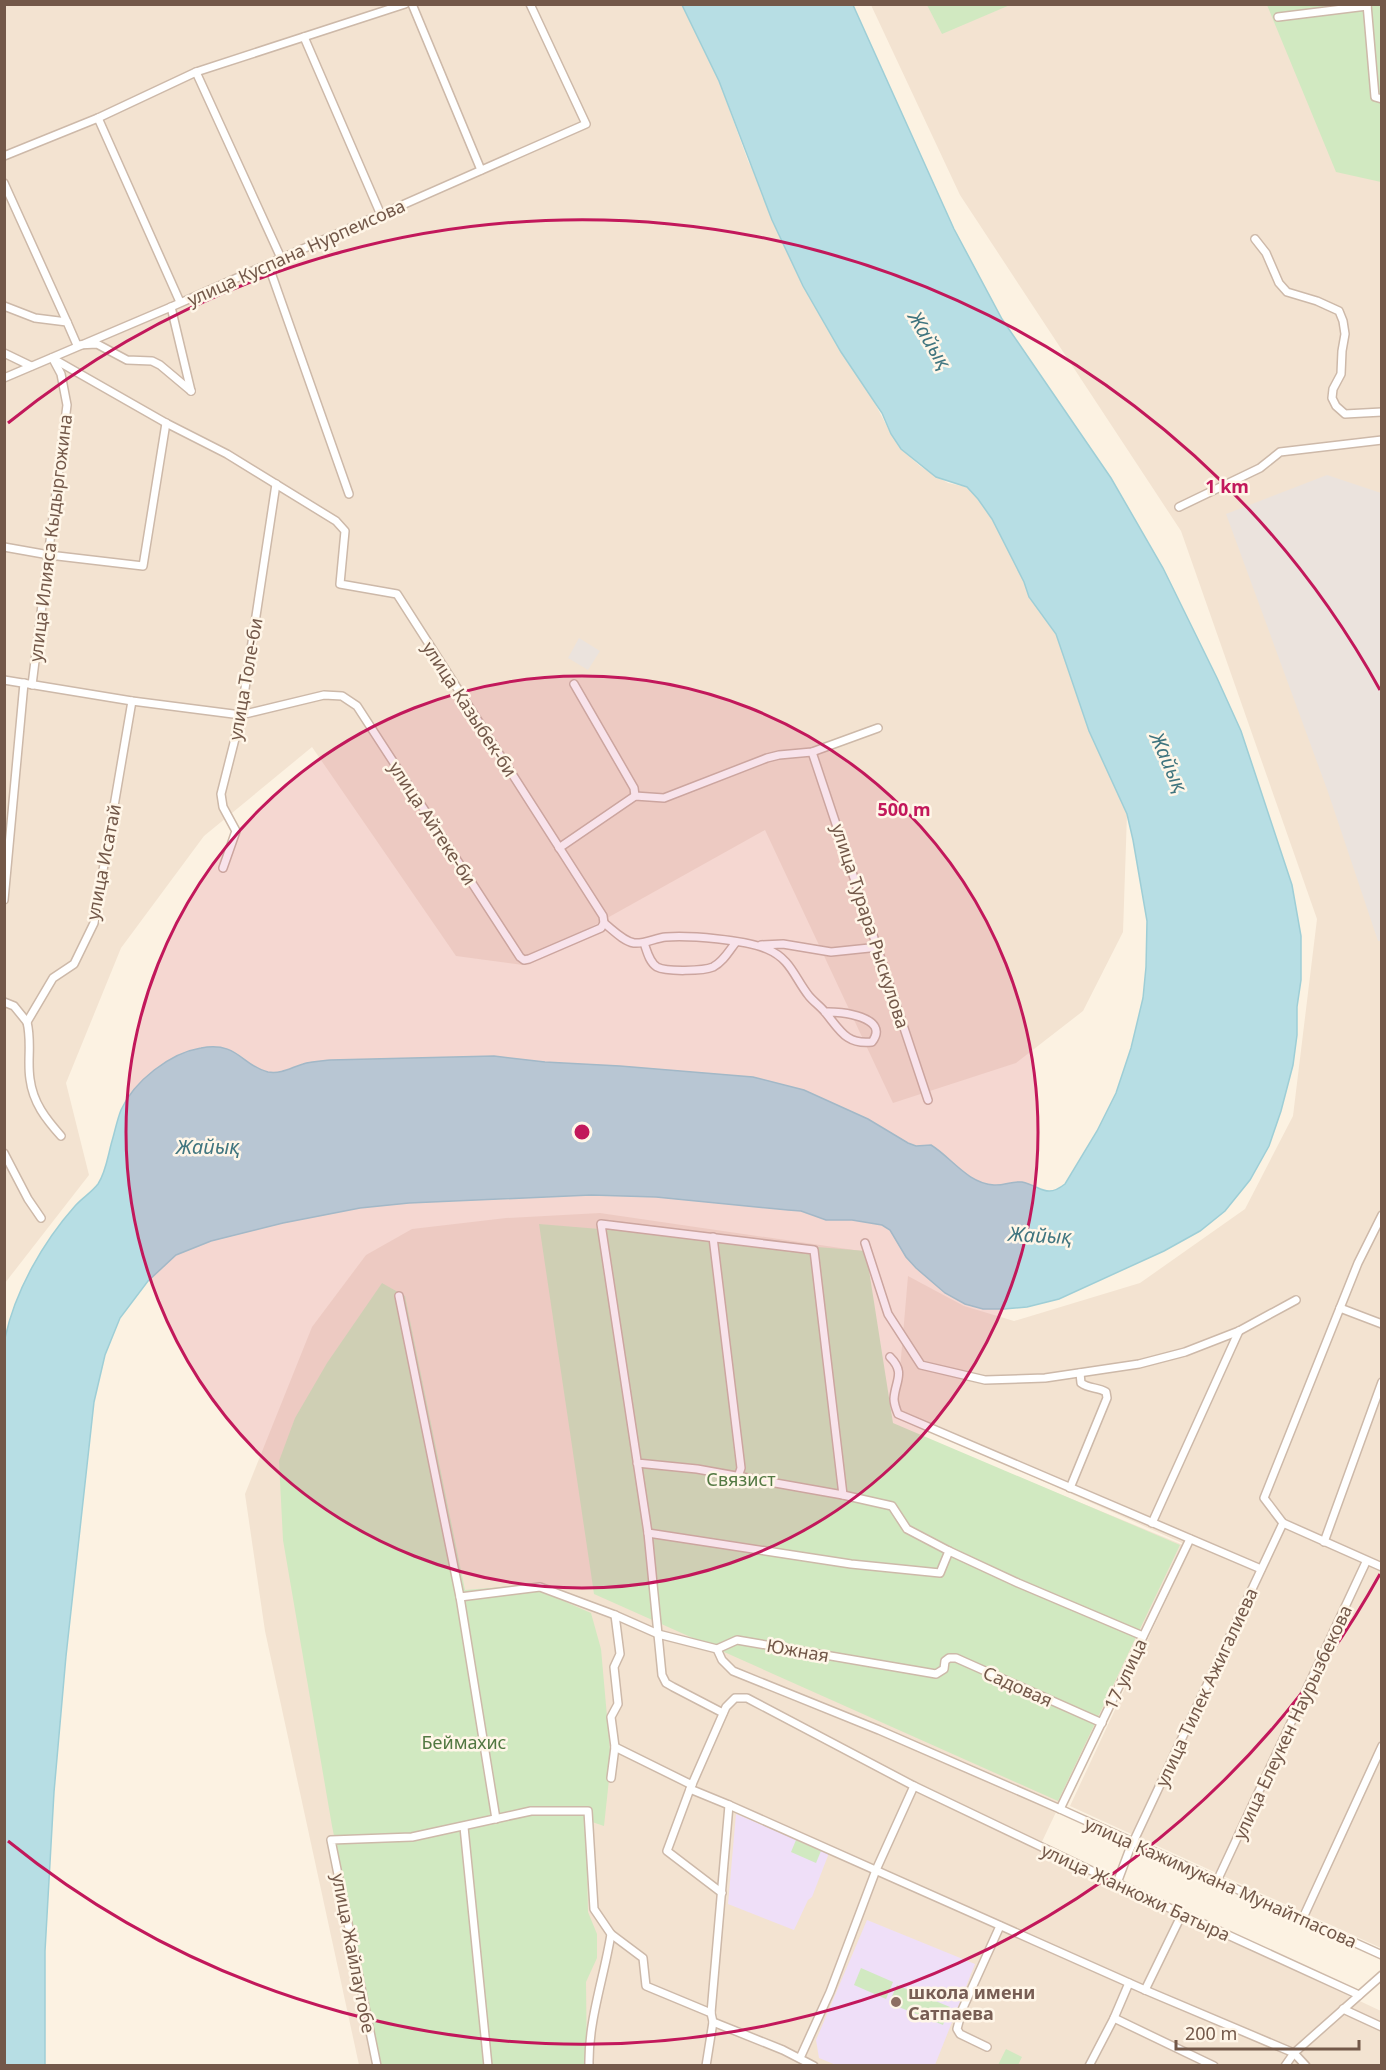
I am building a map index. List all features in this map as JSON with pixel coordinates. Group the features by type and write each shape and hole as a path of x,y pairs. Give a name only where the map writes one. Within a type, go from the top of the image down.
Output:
{"street":[{"path":"4,156 98,118 196,72 405,4"},
{"path":"412,4 481,170"},
{"name":"улица Куспана Нурпеисова","path":"4,378 586,124 531,4"},
{"path":"1278,17 1367,5 1375,97 1382,99"},
{"path":"304,37 381,215"},
{"path":"1373,70 1382,69"},
{"path":"196,72 281,258"},
{"path":"98,118 180,302"},
{"path":"4,183 77,345 97,344 127,360 152,361 160,364 191,391 171,307"},
{"path":"1255,239 1266,253 1279,283 1287,292 1317,301 1339,311 1345,333 1341,374 1333,389 1332,398 1336,406 1345,414 1382,412"},
{"path":"268,264 349,494"},
{"path":"4,306 35,318 67,322"},
{"path":"4,353 31,366"},
{"path":"52,358 166,423 227,454 276,484"},
{"name":"улица Илияса Кыдыргожина","path":"4,900 28,684 48,555 67,405 62,374 52,358"},
{"path":"4,547 48,555 143,566 166,423"},
{"path":"1179,507 1260,468 1280,452 1382,440"},
{"name":"улица Казыбек-би","path":"276,484 336,521 345,531 340,584 397,594 603,920 627,941 644,943"},
{"name":"улица Толе-би","path":"223,868 236,831 223,807 221,794 241,715 276,484"},
{"path":"4,680 132,701 241,715"},
{"path":"574,684 634,788 635,796"},
{"name":"улица Айтеке-би","path":"241,715 324,695 342,696 357,706 524,960 601,928 603,920"},
{"name":"улица Исатай","path":"27,1022 53,978 74,964 94,923 132,701"},
{"path":"559,848 635,796 664,798 767,758 812,752 879,728"},
{"name":"улица Турара Рыскулова","path":"812,752 879,947 928,1100"},
{"path":"736,942 722,960 712,968 666,970 656,967 649,958 644,943 676,937 736,942 756,945 783,944 831,952 879,947"},
{"path":"756,945 769,950 785,961 795,972 810,997 825,1012 841,1034 856,1042 872,1042 876,1037 876,1029 860,1016 835,1011 825,1012"},
{"path":"4,1002 15,1006 27,1022 31,1038 30,1079 41,1113 61,1136"},
{"path":"4,1153 28,1199 41,1218"},
{"path":"1382,1215 1358,1263 1264,1498 1283,1523 1366,1562 1382,1567"},
{"path":"722,1893 667,1851 724,1710 666,1683 662,1675 648,1533 601,1224 814,1250 843,1495"},
{"path":"713,1237 741,1468 738,1477"},
{"path":"865,1243 888,1314 921,1365 985,1380 1045,1378 1150,1361 1185,1352 1239,1330 1296,1300"},
{"path":"399,1296 460,1597 496,1819"},
{"path":"1340,1308 1382,1324"},
{"path":"1152,1523 1239,1330"},
{"path":"890,1357 897,1364 899,1376 893,1401 898,1414 1261,1569"},
{"path":"1070,1488 1107,1398 1106,1392 1100,1388 1090,1388 1081,1383 1080,1372"},
{"path":"1324,1542 1382,1382"},
{"path":"637,1463 697,1469 892,1506 907,1530 1018,1583 1143,1636"},
{"name":"улица Тилек Ажигалиева","path":"1117,1883 1134,1841 1283,1523"},
{"path":"648,1533 851,1564 940,1573 949,1551"},
{"name":"17 улица","path":"1060,1809 1190,1539"},
{"name":"улица Елеукен Наурызбекова","path":"1217,1881 1366,1562"},
{"name":"Южная","path":"460,1597 540,1587 658,1634 717,1649 737,1640 936,1674 941,1672"},
{"path":"611,1778 615,1747 611,1717 618,1704 614,1667 620,1654 615,1615"},
{"name":"улица Кажимукана Мунайтпасова","path":"717,1649 722,1660 733,1671 879,1730 1134,1841 1382,1955"},
{"name":"Садовая","path":"941,1672 949,1658 956,1658 1102,1723"},
{"name":"улица Жанкожи Батыра","path":"724,1710 735,1698 747,1698 914,1786 1182,1914 1359,1995"},
{"path":"1302,1920 1382,1746"},
{"path":"615,1747 729,1805 1129,1983 1294,2053 1306,2066"},
{"path":"800,2058 830,1992 876,1870 914,1786"},
{"path":"706,2066 714,2022 711,2013 729,1805"},
{"path":"488,2066 464,1827 496,1819 531,1811 588,1811 594,1909 611,1934 643,1958 646,1986 711,2013"},
{"name":"улица Жайлаутобе","path":"376,2066 331,1840 412,1837 464,1827"},
{"path":"1145,1990 1182,1914"},
{"path":"987,2047 960,2034 957,2029 962,2010 1000,1926"},
{"path":"589,2066 589,2042 611,1934"},
{"path":"1285,2066 1294,2053 1382,1975"},
{"path":"1089,2066 1129,1983"},
{"path":"1343,2009 1382,2026"},
{"path":"1114,2018 1214,2066"},
{"path":"714,2022 814,2066"}],"shaded area":[{"path":"5,5 682,5 719,81 748,161 891,434 901,449 920,466 948,483 967,487 978,499 992,519 1024,582 1029,597 1056,634 1089,731 1127,814 1123,932 1083,1011 1016,1063 893,1103 765,830 523,965 456,956 312,747 204,836 121,948 66,1083 89,1175 5,1283"},
{"path":"871,5 1381,5 1381,1948 1070,1806 1191,1547 896,1416 908,1276 964,1306 1014,1321 1140,1283 1245,1209 1293,1116 1317,919 1181,531 960,195"},
{"path":"1327,475 1381,493 1381,941 1378,941 1328,792 1226,514"},
{"path":"579,638 600,651 588,670 568,658"},
{"path":"600,1213 861,1251 888,1423 1183,1545 1038,1850 1381,2011 1381,2065 359,2065 265,1631 245,1494 312,1327 366,1255 412,1229 506,1218"},
{"path":"736,1814 829,1853 812,1897 808,1900 794,1930 728,1904"},
{"name":"школа имени Сатпаева","path":"867,1920 975,1964 935,2065 836,2065 819,2058 816,2040"}],"green space":[{"path":"927,5 1010,5 942,34"},
{"path":"1267,5 1381,5 1381,182 1336,172"},
{"name":"Связист","path":"539,1224 866,1251 893,1423 1180,1545 1058,1801 594,1594"},
{"name":"Беймахис","path":"382,1283 405,1296 465,1590 527,1585 591,1613 601,1649 611,1761 604,1826 586,1820 588,1912 597,1934 597,1958 586,1982 587,2065 381,2065 332,1826 283,1540 279,1461 295,1418 327,1363"},
{"path":"796,1840 821,1851 816,1863 791,1852"},
{"path":"861,1968 893,1982 886,1999 854,1985"},
{"path":"897,1985 950,2007 943,2025 889,2003"},
{"path":"1006,2049 1022,2057 1018,2065 998,2065"}],"water":[{"name":"Жайық","path":"682,5 853,5 954,229 1002,319 1111,478 1163,568 1241,731 1292,885 1301,936 1301,980 1293,1065 1281,1111 1269,1146 1250,1180 1225,1211 1200,1231 1164,1251 1059,1299 1027,1307 983,1309 965,1304 945,1293 916,1268 906,1257 890,1230 882,1225 852,1220 826,1220 801,1211 656,1197 591,1195 409,1203 360,1208 283,1223 211,1241 176,1255 148,1281 120,1318 105,1355 94,1402 66,1656 54,1792 45,1951 45,2065 5,2065 5,1338 23,1285 41,1251 63,1220 101,1179 121,1110 144,1079 165,1062 177,1056 201,1048 213,1047 232,1051 252,1065 268,1072 282,1071 309,1062 330,1060 494,1056 545,1062 753,1077 804,1090 868,1119 908,1143 916,1146 931,1145 976,1180 997,1185 1022,1182 1053,1191 1065,1184 1097,1131 1116,1093 1131,1048 1143,998 1147,921 1133,840 1127,814 1089,731 1056,634 1029,597 1024,582 992,519 978,499 967,487 936,477 901,449 891,434 882,413 841,352 803,286 772,220 719,81"}],"place":[{"name":"школа имени Сатпаева","path":"896,2002"}]}
